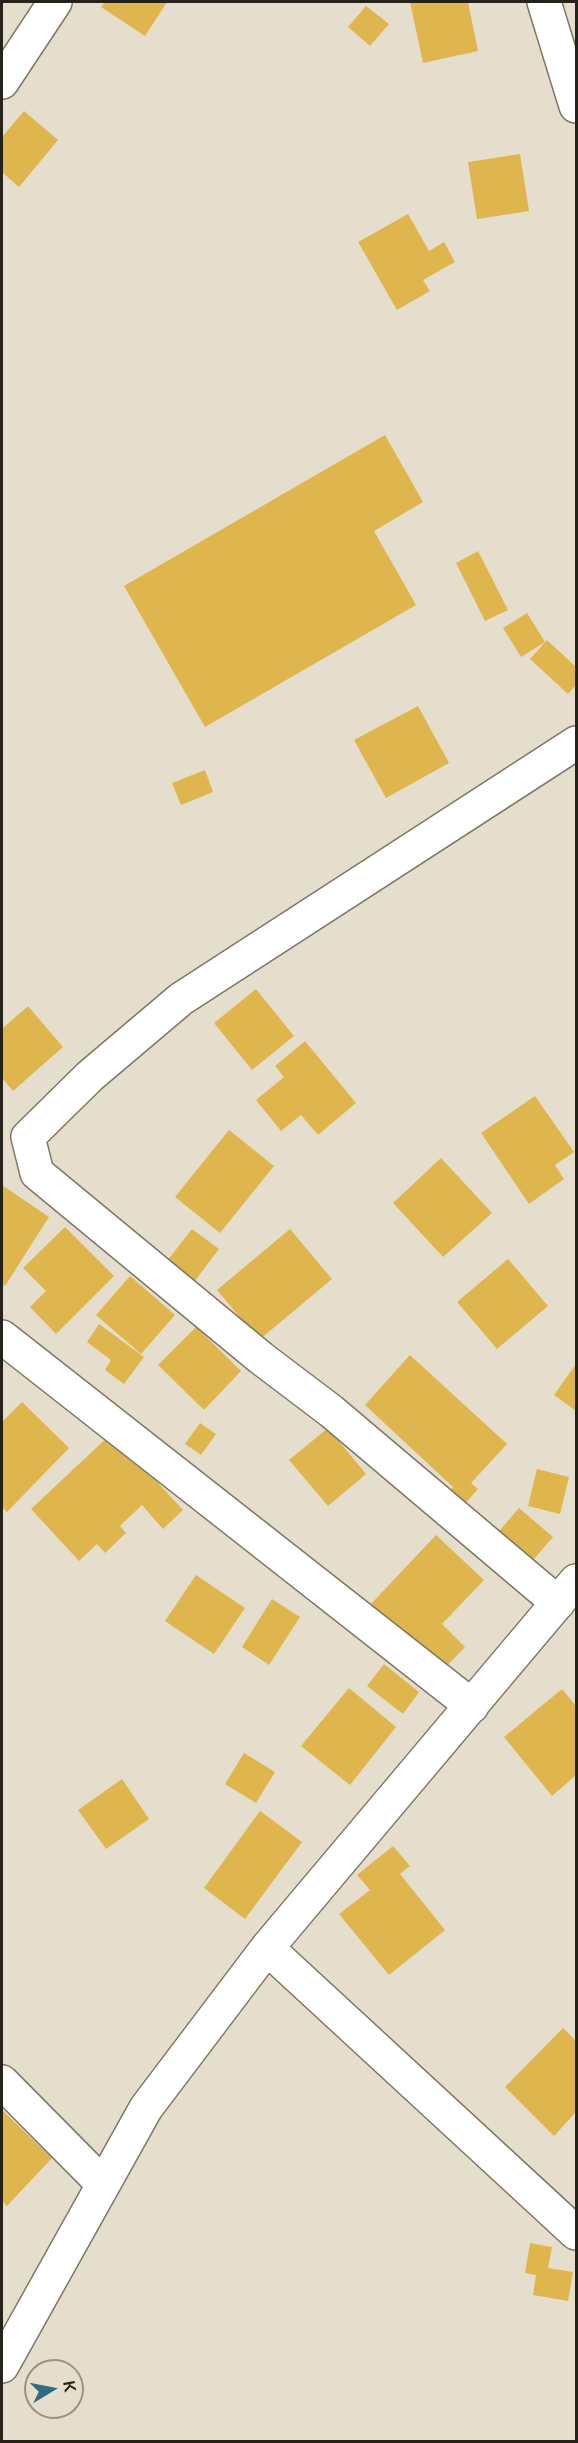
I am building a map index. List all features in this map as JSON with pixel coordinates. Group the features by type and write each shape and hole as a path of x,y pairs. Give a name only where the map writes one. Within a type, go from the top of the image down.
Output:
{"street":[{"path":"2,82 55,2"},
{"path":"544,2 576,106"},
{"path":"2,2366 146,2108 267,1948 567,1592 261,1358 37,1173 28,1137 90,1076 181,999 576,743"},
{"path":"2,1337 472,1706"},
{"path":"267,1948 576,2233"},
{"path":"2,2082 104,2184"}],"building":[{"path":"105,2 167,2 145,36 101,7"},
{"path":"410,2 468,2 478,51 423,63"},
{"path":"366,6 389,24 370,46 348,27"},
{"path":"24,111 58,140 19,187 2,172 2,137"},
{"path":"520,154 529,211 477,219 468,162"},
{"path":"408,214 429,251 444,242 455,262 423,280 430,291 397,310 358,242"},
{"path":"385,435 423,502 374,531 416,605 205,727 124,586"},
{"path":"478,551 508,610 485,621 456,563"},
{"path":"527,613 545,642 521,657 503,628"},
{"path":"547,640 576,667 576,685 568,694 530,659"},
{"path":"418,706 449,763 386,798 354,740"},
{"path":"205,770 213,792 181,805 172,783"},
{"path":"256,989 294,1036 252,1070 214,1023"},
{"path":"28,1006 63,1047 13,1091 3,1079 2,1081 2,1029"},
{"path":"305,1041 356,1103 318,1135 301,1115 281,1131 256,1100 284,1077 275,1066"},
{"path":"535,1096 574,1152 555,1165 564,1179 529,1204 481,1133"},
{"path":"229,1130 274,1166 220,1233 175,1197"},
{"path":"441,1158 492,1213 443,1257 393,1203"},
{"path":"2,1185 49,1217 5,1286 2,1284"},
{"path":"65,1227 114,1276 56,1334 30,1307 46,1291 23,1268"},
{"path":"192,1229 219,1249 194,1282 167,1261"},
{"path":"290,1229 332,1279 259,1340 217,1290"},
{"path":"508,1259 548,1306 497,1349 457,1302"},
{"path":"130,1276 175,1315 141,1354 96,1315"},
{"path":"99,1324 144,1357 124,1384 105,1370 111,1360 87,1342"},
{"path":"196,1327 241,1371 204,1410 158,1365"},
{"path":"410,1355 507,1444 471,1483 478,1489 461,1508 447,1494 453,1487 365,1405"},
{"path":"576,1364 576,1411 554,1395"},
{"path":"22,1402 69,1448 7,1512 2,1507 2,1422"},
{"path":"200,1423 216,1434 201,1455 185,1444"},
{"path":"328,1428 366,1474 328,1506 289,1460"},
{"path":"112,1433 183,1510 163,1529 142,1505 120,1526 126,1533 105,1553 97,1544 79,1561 31,1509"},
{"path":"537,1469 569,1477 560,1514 528,1506"},
{"path":"519,1508 553,1537 528,1566 494,1537"},
{"path":"436,1535 484,1580 442,1624 465,1647 440,1673 370,1605"},
{"path":"196,1575 245,1608 214,1654 165,1621"},
{"path":"272,1599 300,1617 269,1665 242,1647"},
{"path":"384,1664 419,1692 403,1714 367,1686"},
{"path":"349,1688 396,1727 350,1785 301,1746"},
{"path":"562,1689 576,1706 576,1775 552,1796 504,1737"},
{"path":"244,1753 275,1772 256,1803 225,1784"},
{"path":"122,1779 149,1819 106,1849 78,1810"},
{"path":"260,1811 302,1842 245,1919 204,1888"},
{"path":"393,1846 410,1866 400,1874 445,1930 389,1975 339,1914 370,1890 357,1875"},
{"path":"563,2028 576,2041 576,2112 554,2136 505,2087"},
{"path":"2,2110 52,2158 7,2206 2,2201"},
{"path":"530,2243 552,2247 548,2268 573,2272 568,2301 533,2295 536,2275 525,2273"}]}
